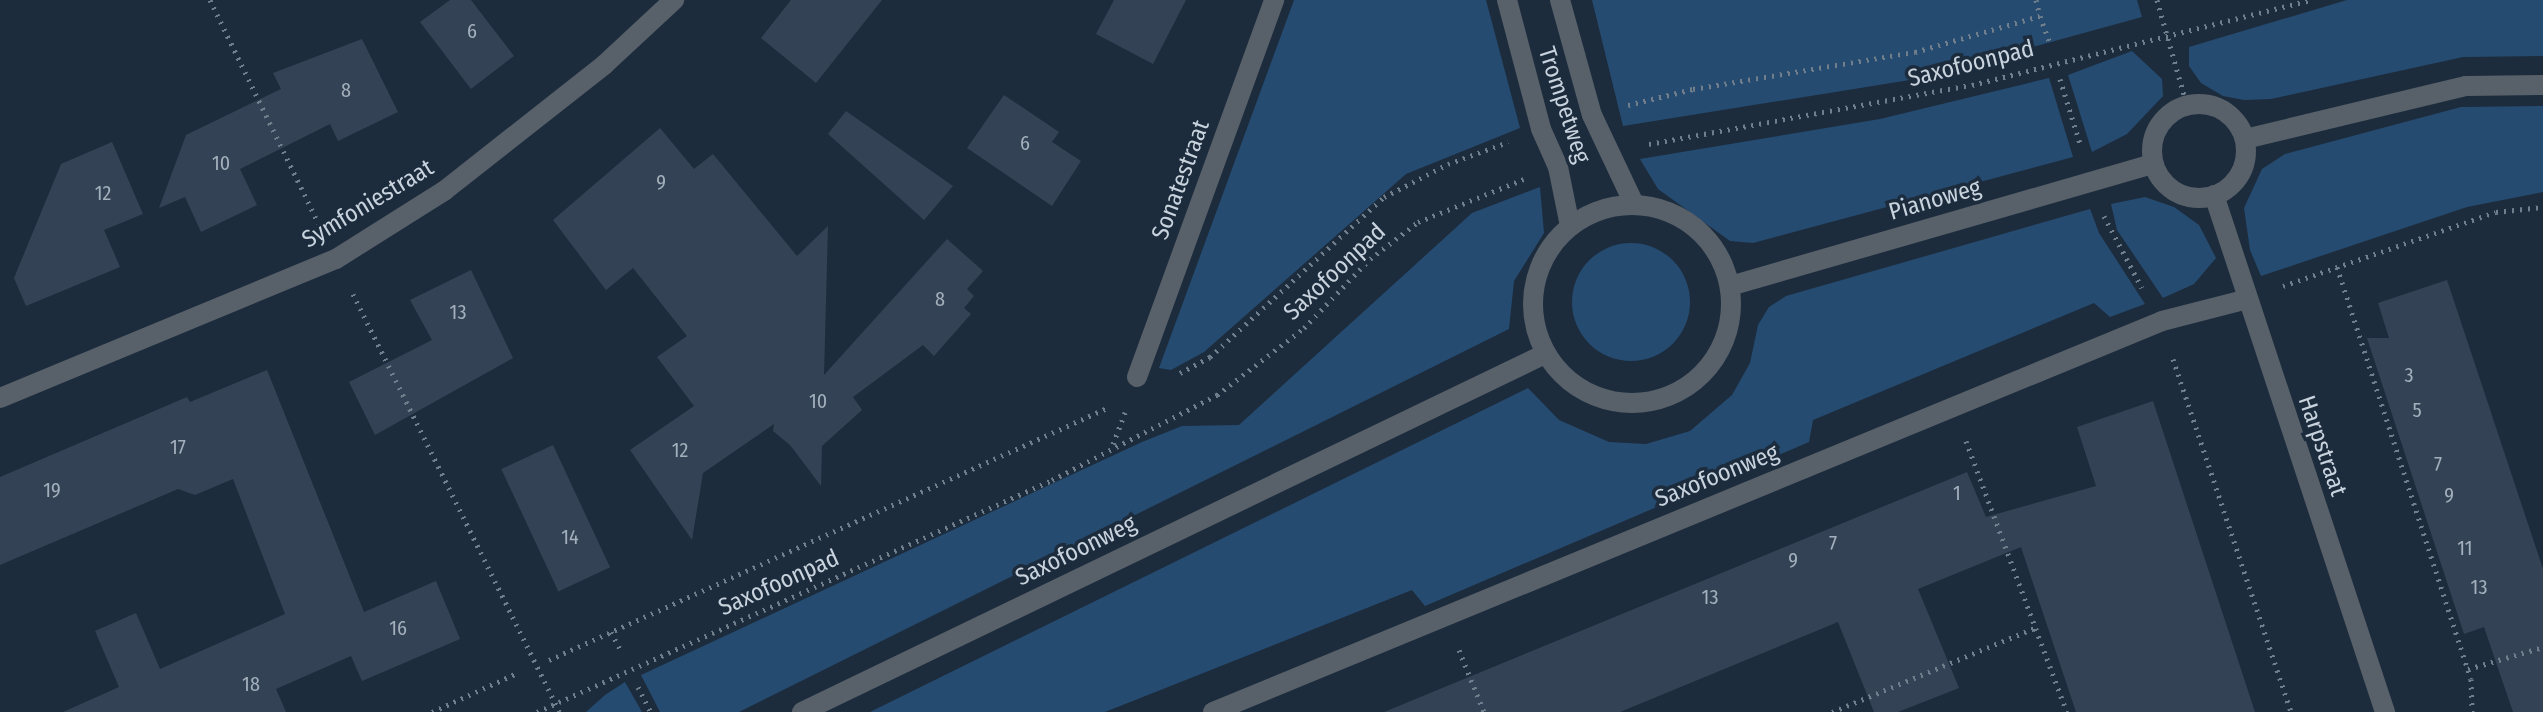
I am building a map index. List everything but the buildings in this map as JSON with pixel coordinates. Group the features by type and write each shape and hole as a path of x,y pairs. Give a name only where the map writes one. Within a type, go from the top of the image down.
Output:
{"street":[{"name":"Symfoniestraat","path":"0,398 336,259 444,191 604,65 674,0"},
{"name":"Sonatestraat","path":"1137,377 1274,0"},
{"name":"Trompetweg","path":"1507,0 1541,129 1558,167 1570,226"},
{"name":"Trompetweg","path":"1560,0 1592,115 1634,204"},
{"path":"2245,139 2466,86 2543,85"},
{"path":"2187,105 2224,110 2245,139 2243,167 2226,189 2214,195 2177,192 2154,164 2155,134 2174,111 2187,105"},
{"name":"Pianoweg","path":"1730,286 2154,164"},
{"name":"Harpstraat","path":"2214,195 2244,300 2385,712"},
{"path":"1634,204 1668,211 1696,228 1719,254 1730,286 1727,332 1705,372 1680,391 1651,402 1620,403 1590,395 1565,378 1545,354 1532,299 1537,272 1570,226 1600,210 1634,204"},
{"name":"Saxofoonweg","path":"1213,712 2162,321 2244,300"},
{"name":"Saxofoonweg","path":"802,712 1545,354"}],"path":[{"path":"210,0 560,712"},
{"path":"2036,0 2050,44"},
{"path":"2157,0 2187,105"},
{"name":"Saxofoonpad","path":"1611,151 1861,108 2311,0"},
{"path":"1592,115 1693,89 1915,52 2040,16"},
{"path":"2060,79 2085,159"},
{"path":"1174,376 1210,357 1384,197 1448,164 1514,140"},
{"name":"Saxofoonpad","path":"537,712 1052,480 1217,395 1304,328 1370,259 1418,222 1447,206 1558,167"},
{"path":"2244,300 2496,212 2543,207"},
{"path":"2103,215 2162,321 2291,712"},
{"path":"2337,267 2468,669 2472,712"},
{"path":"1953,407 2067,712"},
{"path":"549,660 1107,408"},
{"path":"1445,616 1484,712"},
{"path":"1832,712 2037,627"},
{"path":"611,632 621,651"},
{"path":"2468,669 2543,647"},
{"path":"432,712 517,673"},
{"path":"638,687 651,712"}],"shaded area":[{"path":"1294,0 1486,0 1520,128 1406,174 1204,352 1171,370 1159,368"},
{"path":"1592,0 2137,0 2142,17 1916,79 1623,126"},
{"path":"2347,0 2543,0 2543,56 2463,57 2271,99 2244,100 2223,96 2201,83 2189,66 2189,47"},
{"path":"2132,51 2162,79 2163,96 2127,134 2092,152 2068,75"},
{"path":"2049,78 2073,157 1753,243 1730,241 1658,189 1640,159 1880,119"},
{"path":"2543,106 2543,192 2467,207 2261,276 2250,250 2244,208 2262,169 2285,154 2461,107"},
{"path":"1540,187 1544,233 1514,281 1509,329 739,712 660,712 641,675 1142,442 1182,426 1239,425 1472,213"},
{"path":"2145,197 2174,207 2199,225 2216,258 2194,284 2163,298 2117,230 2111,204"},
{"path":"2090,209 2099,233 2145,304 2110,317 2094,303 1813,420 1809,442 1425,606 1412,590 1105,712 870,712 1528,388 1559,420 1609,442 1646,444 1690,431 1732,395 1750,363 1758,325 1769,307 1786,296"},
{"path":"1631,243 1654,248 1673,260 1685,279 1690,302 1685,325 1673,344 1654,356 1631,361 1608,356 1589,344 1577,325 1572,302 1577,279 1589,260 1608,248"},
{"path":"625,682 642,712 586,712 605,695"}]}
